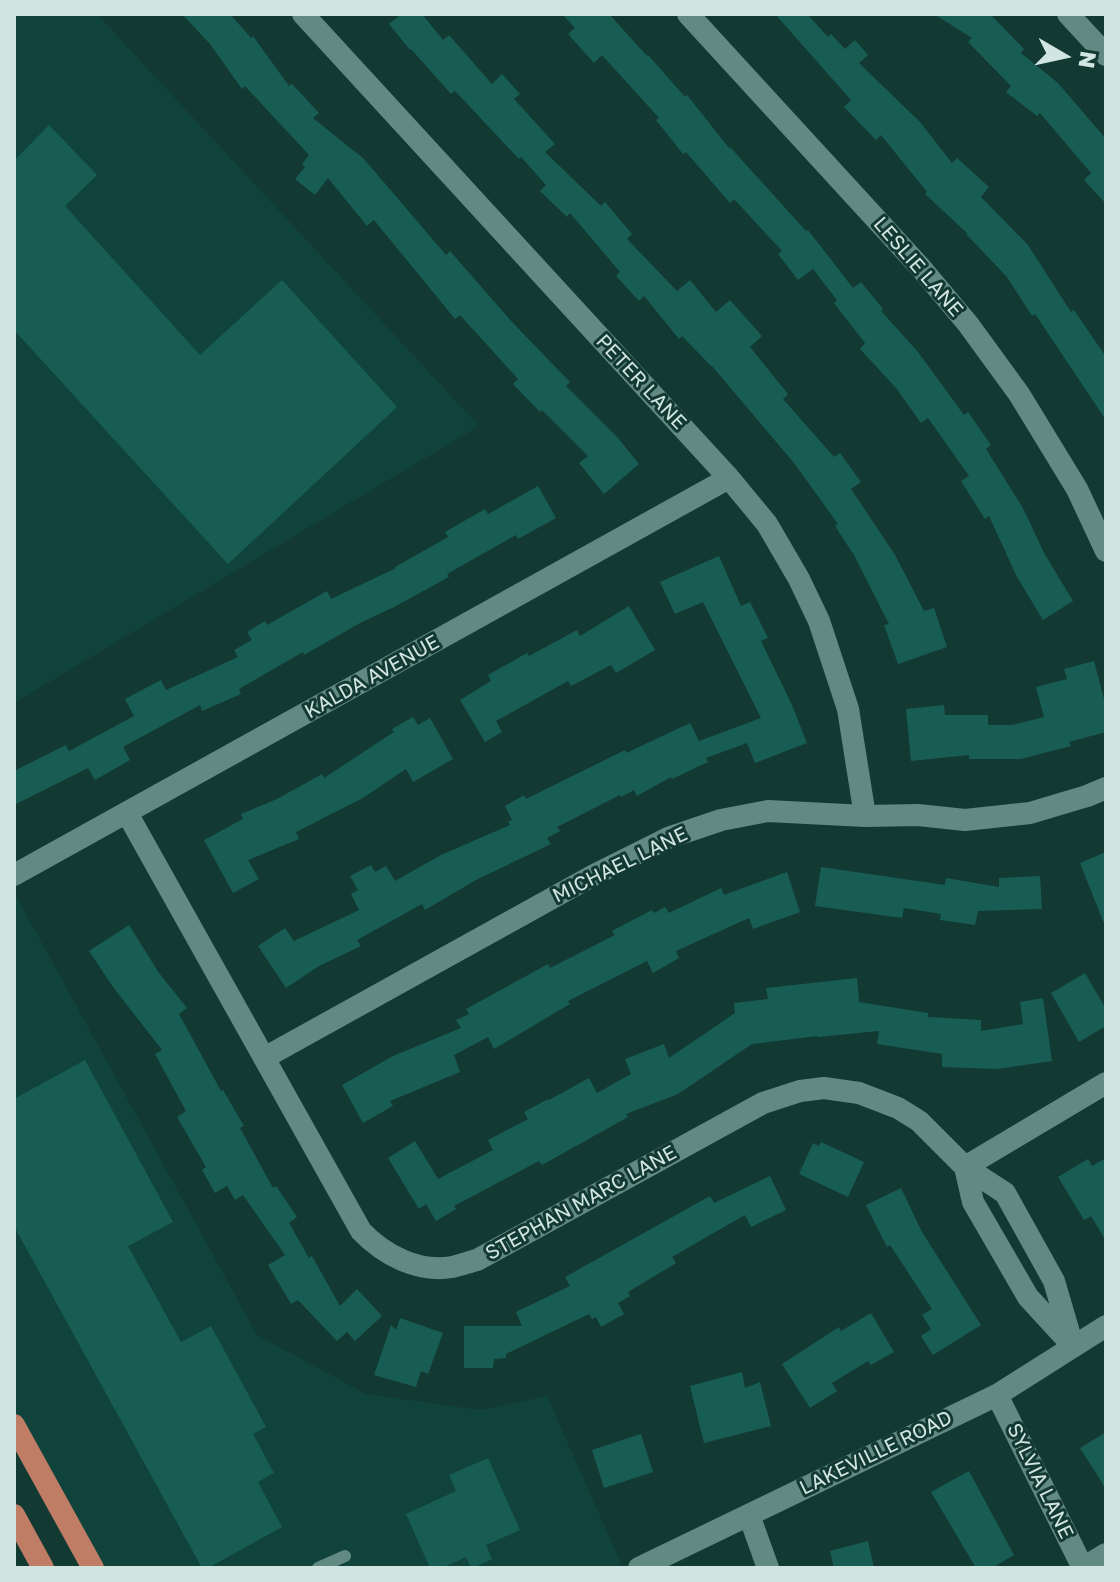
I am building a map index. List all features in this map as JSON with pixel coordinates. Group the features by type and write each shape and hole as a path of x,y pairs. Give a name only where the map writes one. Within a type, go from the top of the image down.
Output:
{"main road":[{"path":"14,1425 93,1568"},
{"path":"14,1515 43,1568"}],"street":[{"name":"PETER LANE","path":"303,14 729,478 767,524 819,621 848,709 865,816"},
{"name":"LESLIE LANE","path":"688,14 921,268 968,324 1019,394 1077,489 1106,551"},
{"path":"1068,14 1106,55"},
{"name":"KALDA AVENUE","path":"14,875 729,478"},
{"name":"MICHAEL LANE","path":"264,1058 594,875 668,838 721,820 768,811 865,816 918,815 965,820 1030,813 1106,788"},
{"name":"STEPHAN MARC LANE","path":"127,813 361,1231 374,1244 402,1261 451,1267 477,1260 763,1103 800,1091 824,1088 859,1093 898,1108 919,1121 965,1167 1005,1193 1054,1281 1073,1346"},
{"path":"1073,1346 1028,1297 973,1202 965,1167 1106,1083"},
{"name":"LAKEVILLE ROAD","path":"639,1568 997,1395 1106,1326"},
{"name":"SYLVIA LANE","path":"997,1395 1083,1568"},
{"path":"749,1515 768,1568"},
{"path":"1083,1568 1106,1554"}],"lane":[{"path":"318,1568 345,1556"}],"shaded area":[{"path":"14,14 97,14 479,426 14,703"},
{"path":"14,892 257,1335 366,1394 481,1410 547,1396 623,1568 93,1568 14,1425"}],"building":[{"path":"182,14 230,14 251,38 253,36 289,86 292,84 319,113 313,118 364,159 446,255 450,251 570,382 566,386 618,438 639,464 604,494 579,463 588,456 513,384 518,379 460,315 455,319 374,220 367,226 328,178 315,195 295,179 305,167 302,164 309,155 245,86 242,89 210,44"},
{"path":"401,14 422,14 443,40 449,35 492,84 502,74 520,94 514,99 555,144 545,152 601,206 605,202 632,234 627,239 677,291 690,280 716,312 730,300 762,336 750,347 788,394 783,399 834,457 840,453 861,482 851,489 895,555 924,611 934,608 947,647 898,664 884,625 889,624 854,555 835,526 838,524 794,463 712,366 682,336 679,339 644,296 639,301 616,276 620,272 570,213 567,217 540,191 546,185 521,157 519,159 455,91 451,94 410,50 389,24"},
{"path":"562,14 609,14 685,97 687,95 729,148 808,230 853,288 861,282 964,415 968,412 991,445 986,449 1024,510 1044,553 1073,601 1043,620 1017,577 989,516 985,519 961,481 969,476 928,418 921,423 896,388 860,349 865,343 813,269 798,280 778,254 782,251 734,199 730,203 686,152 683,154 656,120 659,118 602,55 594,63 568,34 575,28"},
{"path":"775,14 807,14 828,37 831,34 845,49 855,40 868,55 859,63 920,122 952,163 957,158 989,187 981,197 1028,245 1071,312 1074,310 1106,357 1106,420 1007,277 967,233 925,194 927,192 881,135 876,140 844,107 851,100"},
{"path":"934,14 990,14 1024,49 1021,53 1058,83 1106,139 1106,204 1084,180 1091,173 1040,113 1037,116 1006,92 1011,86 968,42 972,38"},
{"path":"49,125 97,175 65,206 200,355 282,280 397,407 228,564 14,330 14,161"},
{"path":"538,486 556,518 518,539 516,535 447,574 449,577 304,655 303,652 239,689 241,694 202,711 200,705 123,747 130,760 95,780 88,768 14,805 14,771 66,745 69,751 134,716 125,699 161,680 166,690 238,657 234,650 252,640 247,632 265,621 267,625 327,591 331,599 396,568 448,537 445,532 485,509 488,514"},
{"path":"719,556 741,606 750,602 768,638 761,641 807,743 755,763 747,743 706,758 708,762 671,777 637,796 634,790 620,795 557,827 560,831 547,838 551,844 476,880 425,910 422,904 357,940 361,946 319,966 286,988 258,946 285,928 294,941 359,910 351,894 358,890 350,876 371,865 375,872 386,866 395,881 441,855 510,825 508,822 512,820 505,806 524,795 526,799 625,750 626,753 690,723 699,741 761,718 703,602 675,614 660,582"},
{"path":"629,606 655,650 616,673 611,665 571,686 568,681 496,721 502,732 485,742 460,700 491,681 488,675 527,653 529,656 577,630 580,636"},
{"path":"1094,661 1106,707 1106,732 1069,742 1071,746 1021,759 969,759 969,755 911,761 906,709 944,705 945,715 988,715 988,725 1012,725 1044,717 1036,687 1067,679 1064,669"},
{"path":"413,717 418,725 430,718 453,759 413,782 406,769 363,798 296,832 299,839 248,860 259,879 233,893 204,840 243,819 241,814 277,799 322,774 324,778"},
{"path":"1106,852 1106,925 1105,926 1080,863"},
{"path":"821,867 945,885 946,878 999,887 999,878 1040,876 1042,909 978,911 975,925 940,920 941,914 904,908 902,918 815,906"},
{"path":"787,872 800,912 753,929 749,918 676,951 679,958 653,973 647,961 568,1001 570,1004 494,1049 488,1037 454,1055 460,1072 390,1101 393,1106 363,1123 342,1085 393,1056 461,1028 456,1020 469,1014 466,1009 548,964 550,968 615,935 612,931 652,910 654,913 665,907 669,913 721,888 724,895"},
{"path":"129,925 159,973 187,1008 179,1014 244,1126 240,1128 273,1188 276,1186 297,1217 289,1223 340,1306 357,1289 382,1316 355,1341 347,1332 337,1341 298,1300 291,1304 268,1265 285,1255 243,1195 235,1200 227,1186 215,1193 202,1170 206,1167 177,1117 186,1111 155,1054 162,1050 89,951"},
{"path":"1085,973 1106,1009 1106,1026 1079,1042 1051,993"},
{"path":"857,978 859,1002 928,1013 928,1017 981,1020 981,1031 1023,1024 1020,1002 1043,998 1052,1061 997,1069 942,1067 942,1054 877,1044 879,1031 752,1044 678,1094 626,1114 628,1117 542,1165 539,1161 454,1206 456,1209 436,1221 426,1204 419,1209 388,1158 415,1141 438,1179 493,1150 488,1140 528,1119 524,1112 548,1099 589,1078 597,1093 631,1074 625,1059 664,1044 669,1058 735,1013 734,1003 768,999 766,988"},
{"path":"85,1060 173,1222 128,1246 181,1342 211,1326 266,1427 253,1434 274,1473 258,1482 282,1527 208,1568 202,1568 14,1226 14,1099"},
{"path":"821,1142 864,1162 848,1197 799,1174 813,1143 819,1146"},
{"path":"1106,1158 1106,1241 1091,1216 1084,1220 1058,1177 1088,1159 1092,1166"},
{"path":"770,1176 786,1210 751,1227 745,1215 672,1257 676,1263 628,1292 630,1296 618,1303 624,1314 601,1327 596,1317 592,1319 589,1314 506,1354 506,1358 494,1359 493,1368 464,1368 464,1326 522,1326 516,1312 570,1286 565,1277 710,1196 714,1203"},
{"path":"901,1188 922,1232 981,1325 933,1355 921,1336 931,1329 922,1315 932,1309 890,1245 887,1247 866,1205"},
{"path":"871,1313 894,1352 871,1365 868,1361 832,1383 837,1391 810,1408 782,1364 839,1327 841,1331"},
{"path":"400,1318 443,1333 428,1374 421,1371 416,1387 374,1375 391,1325 396,1330"},
{"path":"742,1372 745,1388 760,1382 771,1426 704,1443 690,1386"},
{"path":"1106,1432 1106,1489 1080,1448"},
{"path":"641,1434 653,1472 604,1488 592,1450"},
{"path":"488,1458 520,1530 486,1545 492,1559 473,1568 466,1557 442,1568 430,1568 406,1514 456,1491 449,1475"},
{"path":"969,1471 1014,1555 992,1568 976,1568 931,1492"},
{"path":"868,1541 874,1568 834,1568 830,1551"}]}
